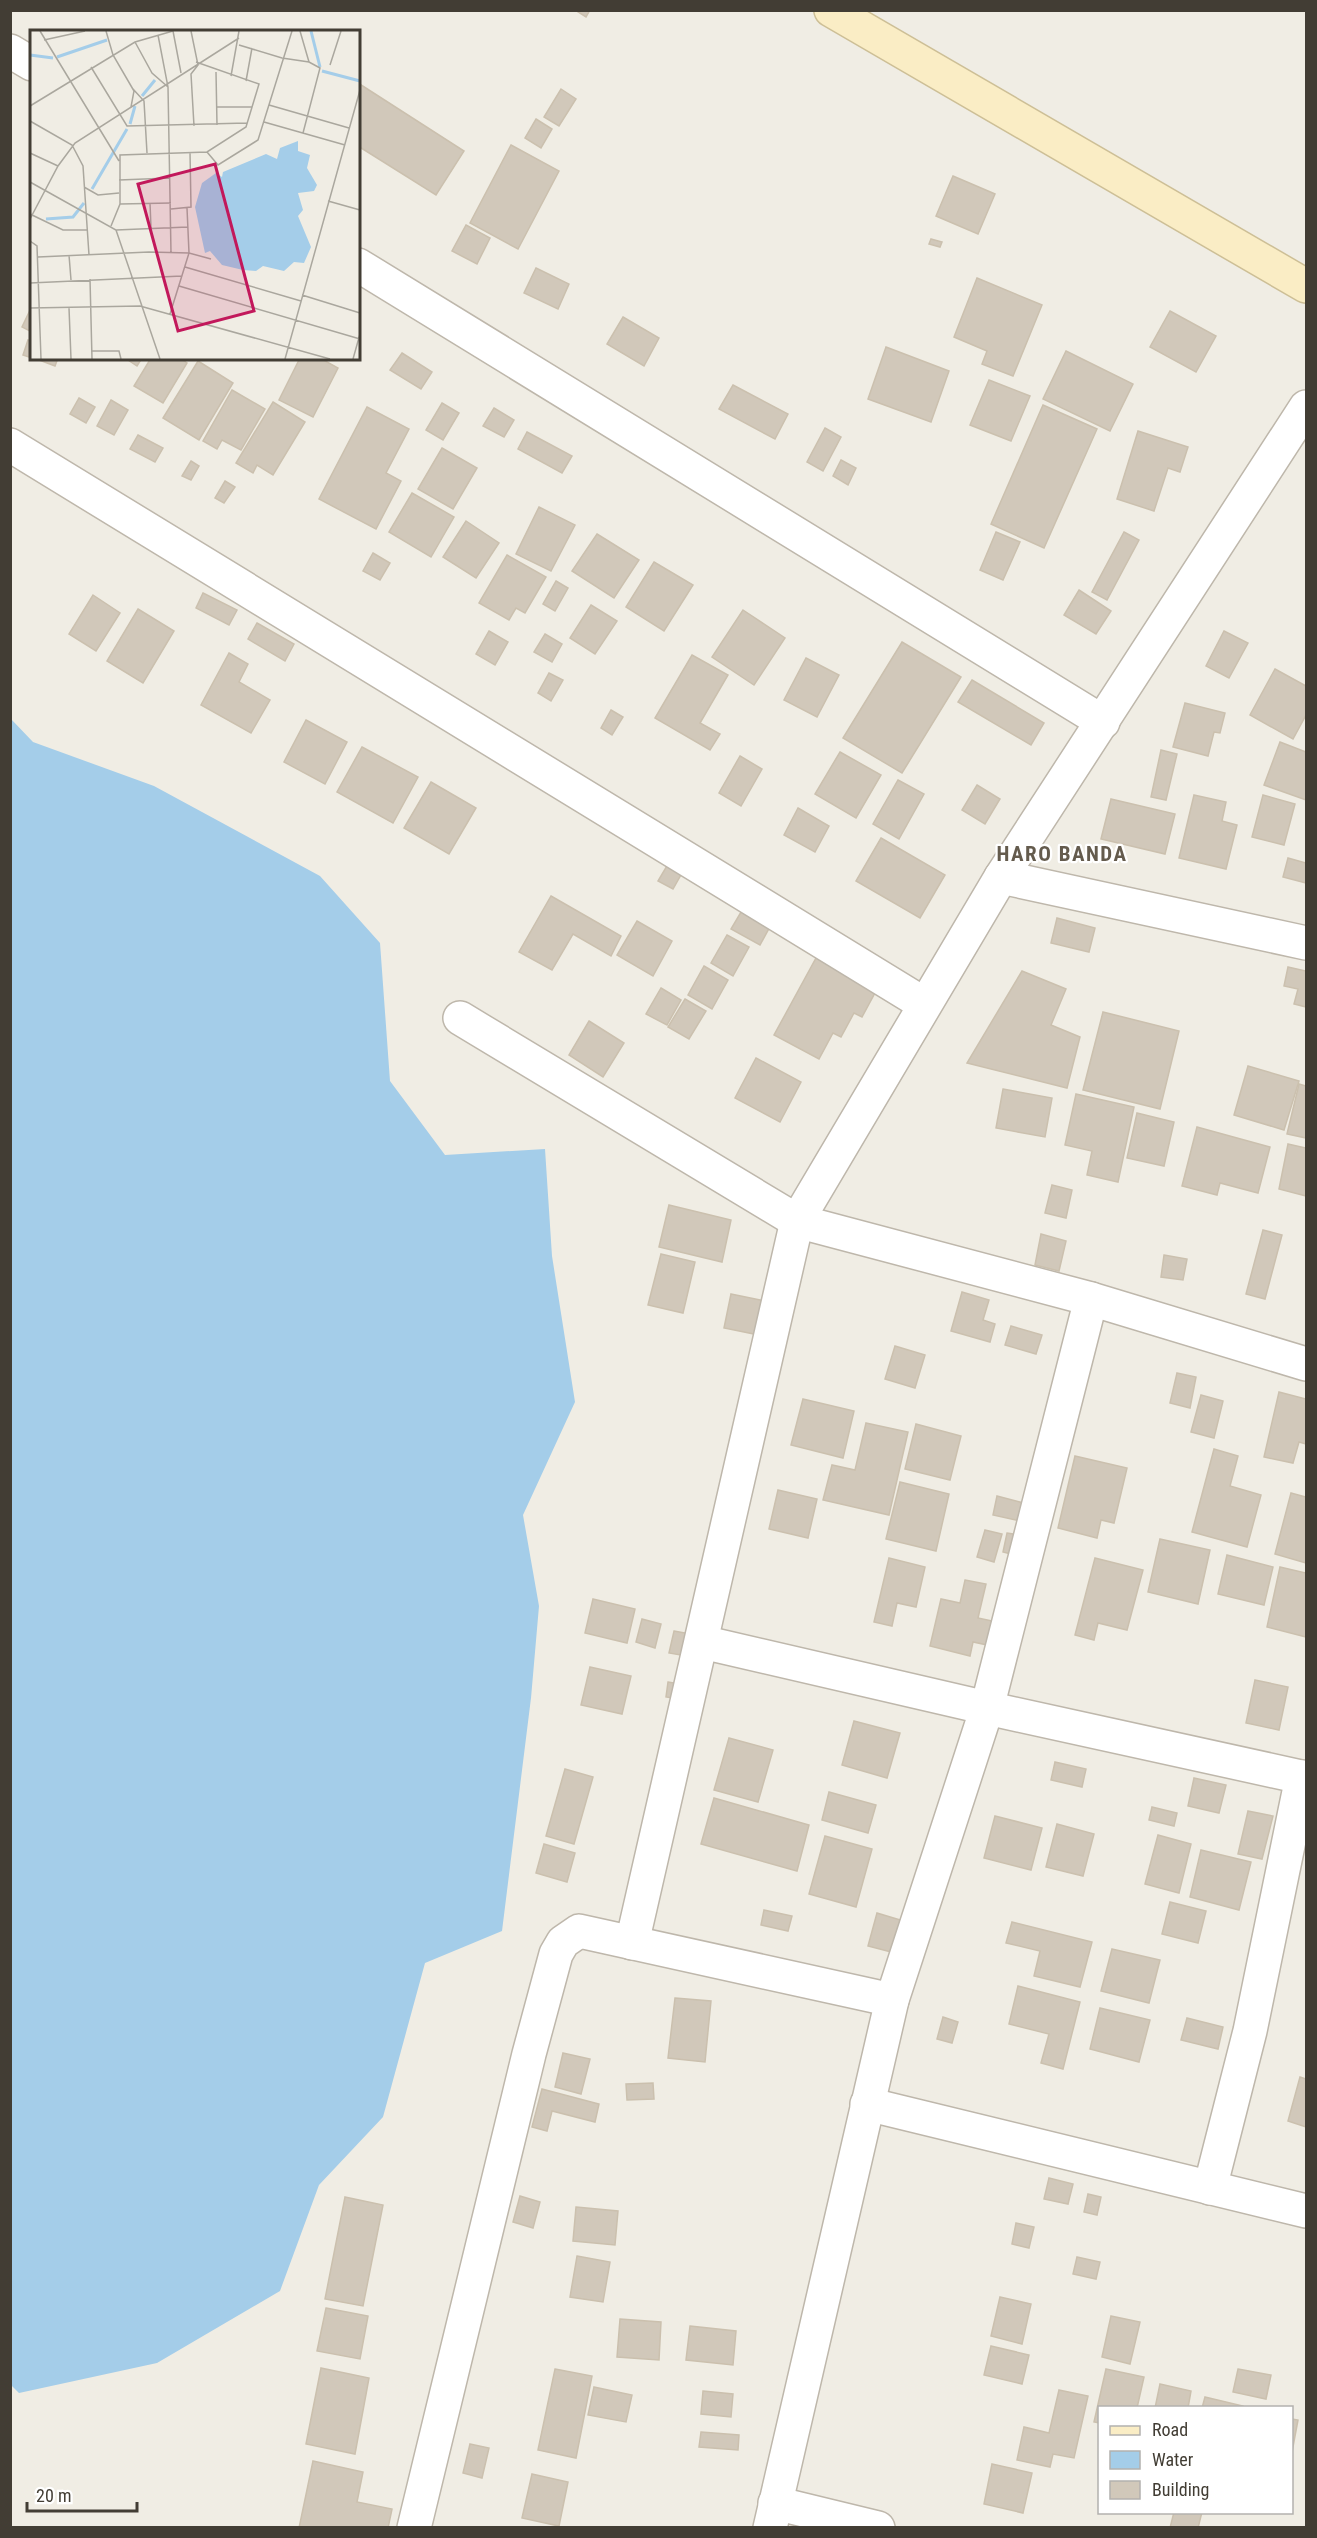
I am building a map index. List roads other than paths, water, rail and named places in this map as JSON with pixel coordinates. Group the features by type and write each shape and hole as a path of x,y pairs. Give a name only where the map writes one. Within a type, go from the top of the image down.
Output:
{"street":[{"path":"831,10 1306,286"},
{"path":"10,51 30,63"},
{"path":"360,266 1103,722"},
{"path":"632,1943 796,1221 1001,877 1306,407"},
{"path":"10,445 924,1004"},
{"path":"1001,877 1306,943"},
{"path":"460,1018 796,1221 1091,1299 1306,1364"},
{"path":"878,2528 773,2515 892,2000 987,1708 1091,1299"},
{"path":"702,1642 1304,1778 1250,2031 1210,2188"},
{"path":"414,2528 529,2054 556,1954 563,1942 579,1931 892,2000"},
{"path":"867,2104 1306,2211"}],"water":[{"path":"11,719 33,742 154,786 320,876 380,943 390,1081 445,1155 545,1149 552,1256 575,1402 523,1515 539,1606 531,1698 502,1931 425,1963 383,2117 319,2185 280,2291 157,2363 19,2393 10,2384"}],"district":[{"name":"HARO BANDA","path":"1062,854"}]}
